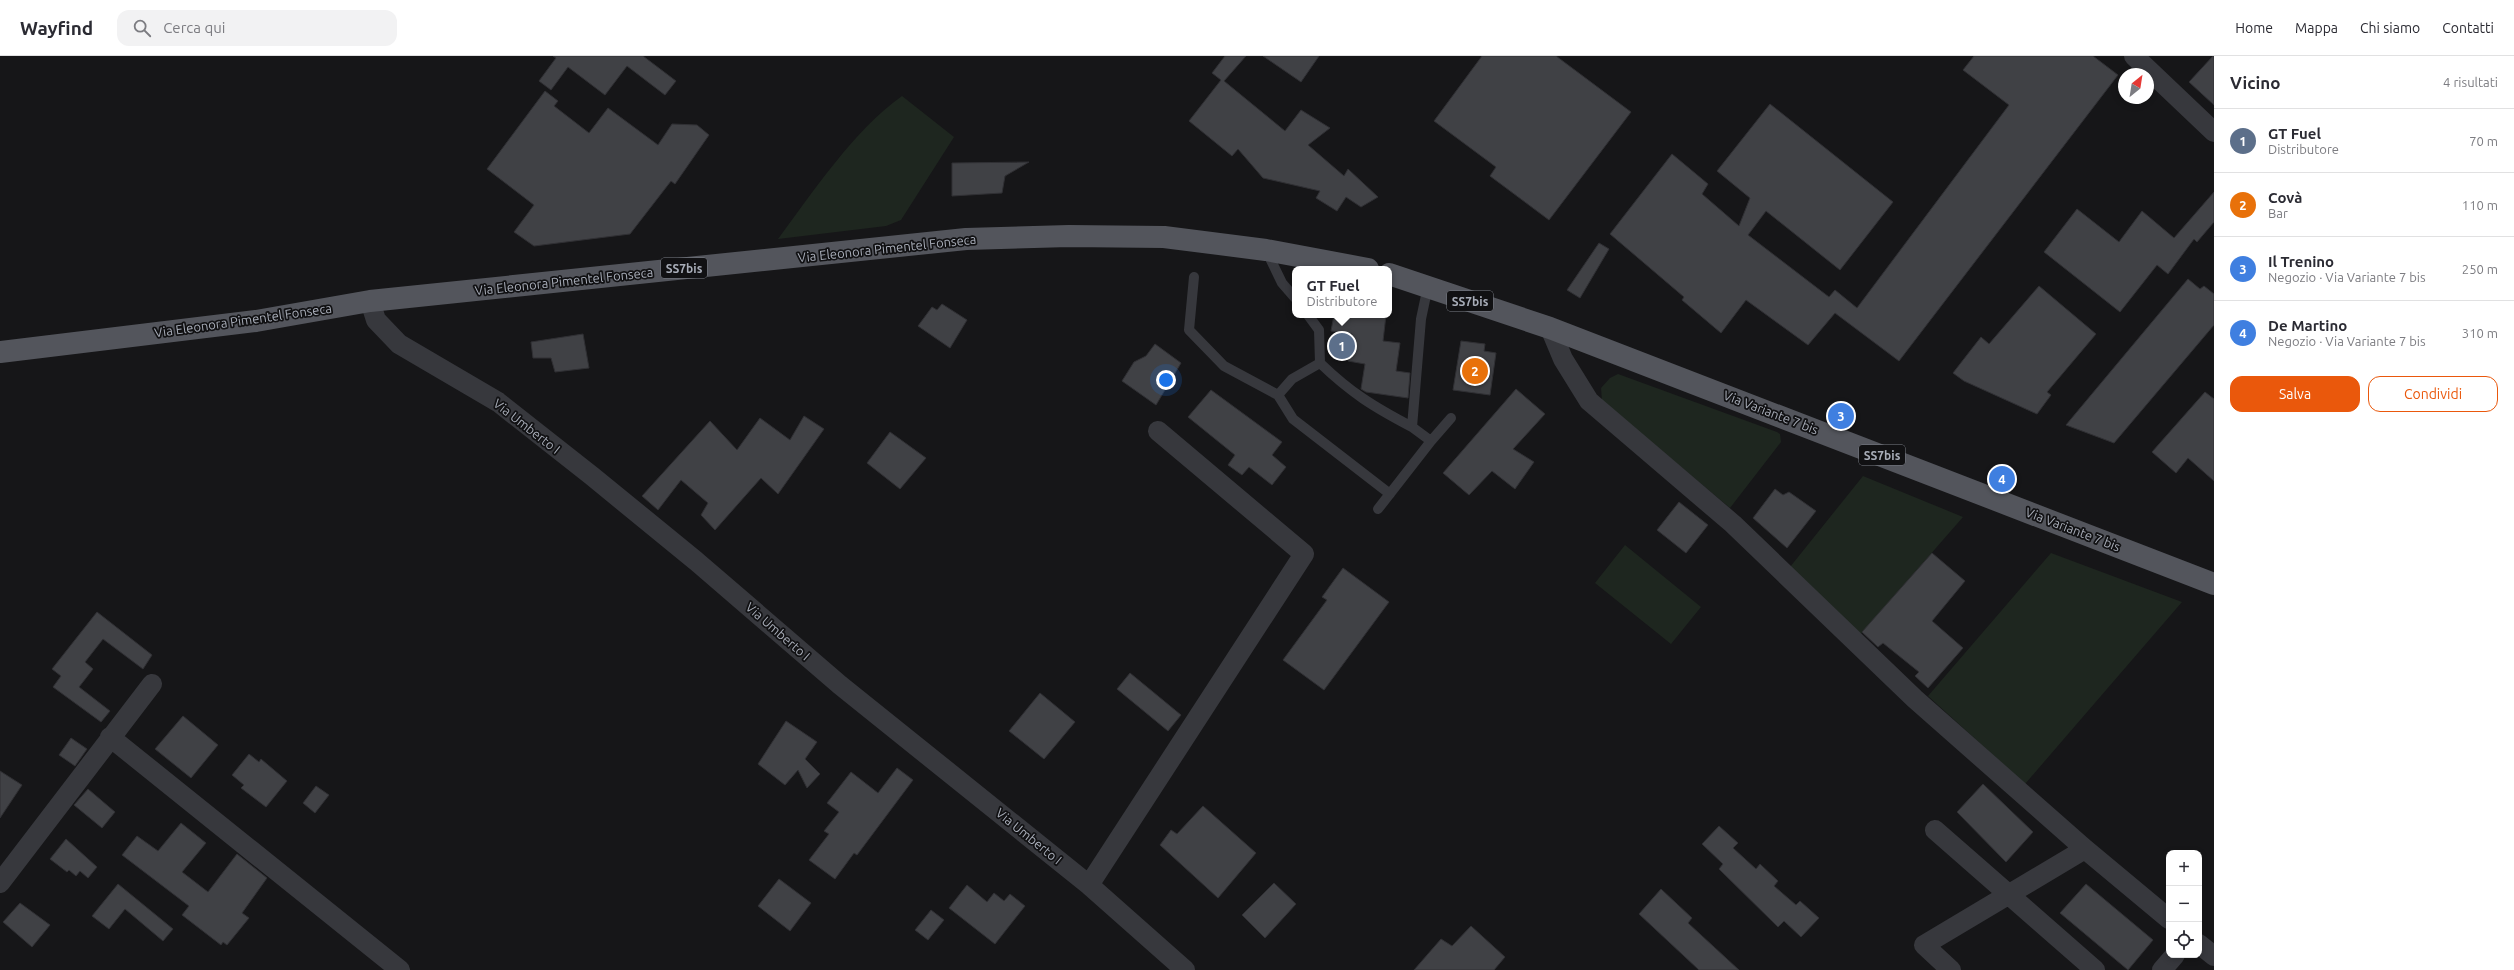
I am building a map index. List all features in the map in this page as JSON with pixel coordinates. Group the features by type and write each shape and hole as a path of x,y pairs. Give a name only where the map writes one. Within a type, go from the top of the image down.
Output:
{"main road":[{"name":"Via Eleonora Pimentel Fonseca","path":"0,352 256,321 370,301 966,239 1069,236 1164,237 1266,250 1352,266"},
{"name":"SS7bis","path":"1392,275 1550,328"},
{"name":"Via Variante 7 bis","path":"1550,328 2214,584"}],"street":[{"path":"2134,56 2214,132"},
{"name":"Via Umberto I","path":"370,301 376,320 399,344 505,407 696,561 840,685 1089,885 1185,970"},
{"path":"1550,328 1563,359 1589,401 1727,519 1915,698 2085,849 2166,916"},
{"path":"1089,885 1304,554 1158,432"},
{"path":"0,883 110,737 152,684"},
{"path":"110,737 400,970"},
{"path":"1935,830 2095,970"},
{"path":"1951,970 1924,946 2085,849"},
{"path":"2202,946 2214,956"},
{"path":"2162,970 2172,958"}],"lane":[{"path":"1266,250 1282,283 1292,295"},
{"path":"1194,277 1189,330 1224,366 1278,394 1293,419 1390,494"},
{"path":"1412,427 1422,319 1428,286"},
{"path":"1310,318 1319,330 1320,363 1344,387 1365,401 1412,427 1431,441"},
{"path":"1278,394 1292,379 1320,363"},
{"path":"1378,509 1431,441 1451,418"}],"shaded area":[{"path":"902,96 954,137 901,220 886,226 778,239 820,182 851,144 884,110"},
{"path":"1618,374 1777,432 1780,434 1781,442 1730,508 1602,401 1601,388 1610,378"},
{"path":"1863,476 1963,517 1860,635 1790,567"},
{"path":"1625,545 1701,607 1671,644 1595,583"},
{"path":"2051,553 2182,602 2025,784 1928,696"}],"building":[{"path":"553,56 643,56 676,81 665,95 627,66 605,95 568,67 551,90 539,81 556,58"},
{"path":"1225,56 1246,56 1224,81 1285,131 1301,110 1330,128 1308,145 1344,176 1348,169 1378,197 1361,207 1346,197 1337,211 1316,198 1320,191 1263,178 1238,149 1232,156 1189,121 1221,80 1212,73"},
{"path":"1263,56 1319,56 1301,82"},
{"path":"1482,56 1556,56 1631,112 1549,220 1490,176 1496,167 1434,121"},
{"path":"1974,56 2093,56 2118,75 1899,361 1835,313 1808,345 1746,300 1721,333 1682,300 1684,297 1610,234 1672,154 1708,184 1702,194 1739,226 1750,198 1717,171 1770,104 1893,202 1840,270 1766,211 1748,235 1829,297 1835,290 1857,308 2009,105 1963,70"},
{"path":"2214,56 2214,105 2189,82"},
{"path":"545,91 558,101 554,106 589,133 608,108 658,145 672,124 697,125 709,135 675,184 671,181 630,234 534,246 514,232 534,205 487,169"},
{"path":"1029,162 1005,176 1002,193 952,196 952,163"},
{"path":"2214,192 2214,222 2197,242 2194,239 2168,274 2157,265 2120,312 2044,252 2077,209 2119,242 2142,211 2174,238"},
{"path":"1599,243 1609,249 1580,298 1567,290"},
{"path":"2188,279 2200,289 2204,286 2214,294 2214,325 2114,443 2066,425"},
{"path":"2039,286 2096,334 2047,392 2051,395 2037,414 1964,381 1953,373 1981,337 1989,344"},
{"path":"942,304 967,320 950,348 918,326 932,307 937,310"},
{"path":"1333,318 1386,318 1383,341 1400,343 1396,371 1410,373 1408,398 1366,392 1361,389 1365,364 1348,361 1352,334 1331,331"},
{"path":"583,334 589,368 555,372 551,358 533,358 531,342"},
{"path":"1461,341 1485,344 1484,351 1496,353 1490,395 1453,390"},
{"path":"1155,344 1181,363 1156,405 1122,381 1134,362 1146,356"},
{"path":"1516,389 1545,414 1513,449 1534,462 1515,489 1492,471 1469,495 1443,473"},
{"path":"1211,390 1282,442 1272,455 1286,467 1272,485 1249,467 1242,475 1228,465 1235,455 1188,417"},
{"path":"2205,392 2214,399 2214,481 2188,458 2176,473 2152,452"},
{"path":"804,416 824,429 778,494 761,478 715,530 701,515 708,503 681,480 658,510 642,496 710,421 737,450 760,418 790,440"},
{"path":"890,432 926,458 900,489 867,463"},
{"path":"1775,489 1783,495 1789,492 1816,511 1787,548 1753,518"},
{"path":"1679,502 1708,525 1686,553 1657,530"},
{"path":"1932,553 1965,581 1932,621 1963,648 1928,688 1915,676 1919,672 1883,643 1878,647 1862,632"},
{"path":"1343,568 1389,602 1324,690 1283,660 1327,600 1322,597"},
{"path":"97,612 152,655 143,669 103,639 85,662 93,669 79,687 110,711 101,722 53,687 61,676 52,669"},
{"path":"1130,673 1181,715 1168,731 1117,689"},
{"path":"1040,693 1075,722 1044,759 1009,731"},
{"path":"183,716 218,745 191,778 155,749"},
{"path":"786,721 817,742 805,759 820,774 807,788 798,770 785,785 758,764"},
{"path":"71,738 87,749 75,766 59,755"},
{"path":"249,754 259,762 261,759 287,781 266,807 241,788 244,785 232,775"},
{"path":"897,768 913,780 857,855 854,853 835,879 809,860 829,834 824,831 839,812 827,803 851,772 878,793"},
{"path":"0,771 22,785 0,818"},
{"path":"1983,784 2033,832 2006,862 1957,812"},
{"path":"316,786 329,795 315,813 303,803"},
{"path":"88,789 115,812 102,828 74,805"},
{"path":"1203,806 1256,853 1218,898 1160,845 1171,830 1177,834"},
{"path":"181,823 206,843 182,872 208,892 237,854 267,878 242,913 249,918 227,945 223,942 221,945 182,915 189,906 122,855 137,836 158,851"},
{"path":"1719,826 1738,843 1733,848 1756,869 1760,864 1778,881 1774,886 1796,905 1800,901 1819,918 1801,937 1784,921 1778,927 1719,869 1723,864 1702,844"},
{"path":"66,839 97,867 88,878 80,871 76,876 69,870 67,872 50,859"},
{"path":"779,879 811,903 790,931 758,906"},
{"path":"1274,883 1296,904 1265,938 1242,915"},
{"path":"118,884 173,929 163,941 125,909 109,929 92,916"},
{"path":"2086,884 2153,940 2128,970 2060,913"},
{"path":"967,885 987,902 994,893 1004,901 1010,894 1025,906 995,944 949,908"},
{"path":"1661,889 1692,918 1688,923 1739,970 1699,970 1639,914"},
{"path":"20,903 50,925 32,947 3,922"},
{"path":"931,910 944,920 928,940 915,930"},
{"path":"1471,926 1505,957 1494,970 1414,970 1441,939 1452,946"}],"place":[{"name":"GT Fuel","path":"1342,346"},
{"name":"Covà","path":"1475,371"},
{"name":"Il Trenino","path":"1841,416"},
{"name":"De Martino","path":"2002,479"}]}
